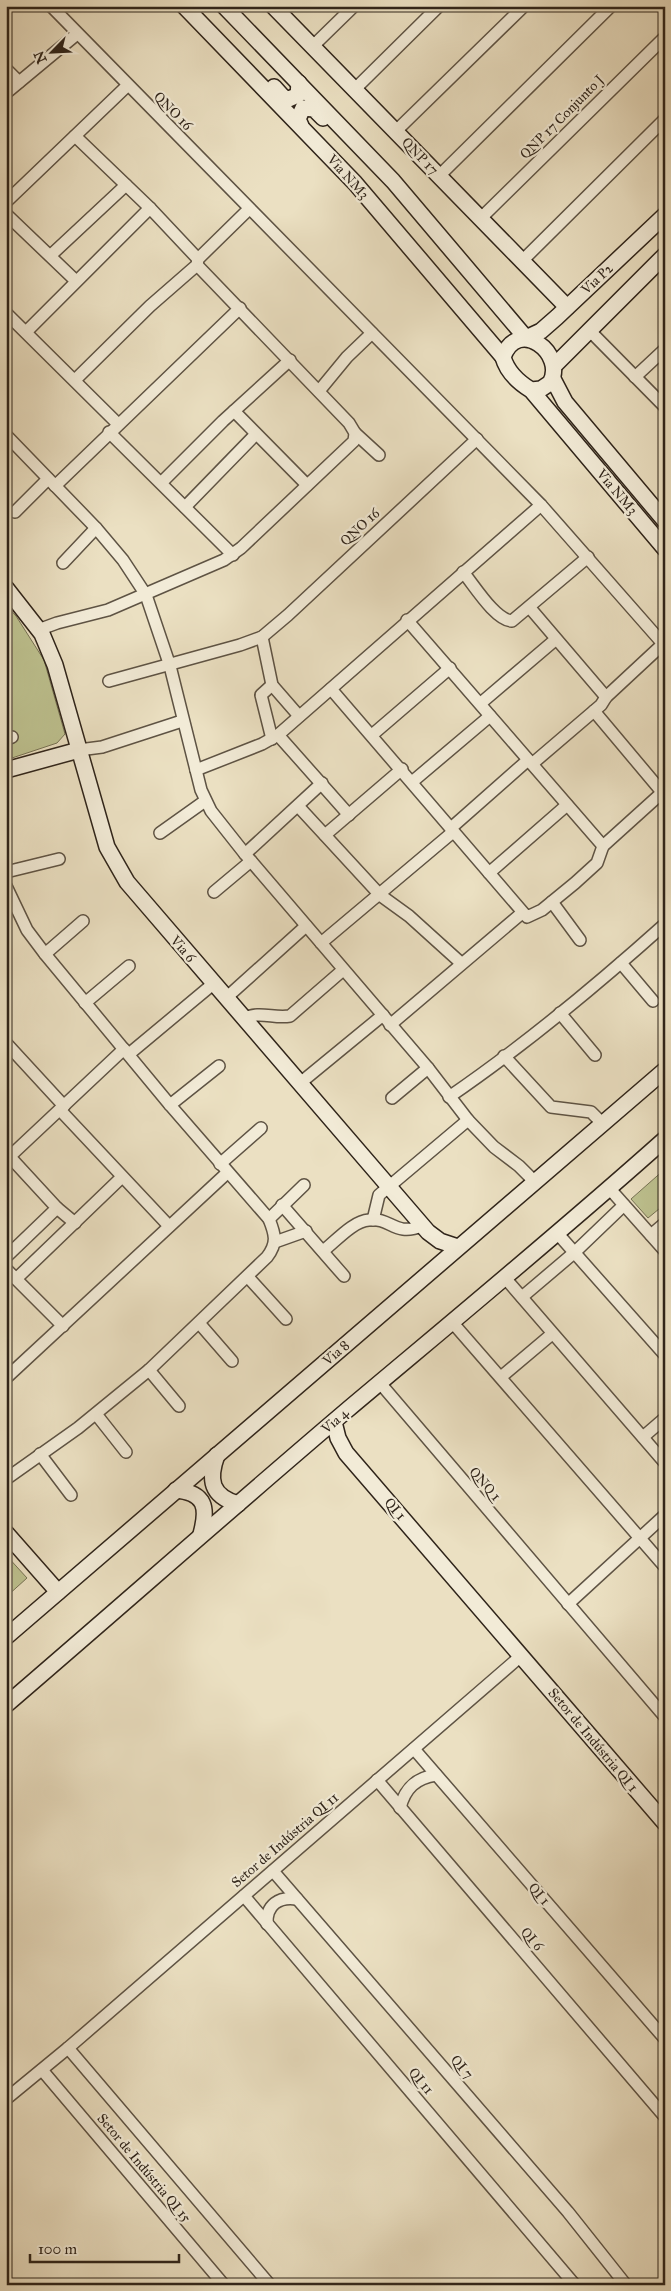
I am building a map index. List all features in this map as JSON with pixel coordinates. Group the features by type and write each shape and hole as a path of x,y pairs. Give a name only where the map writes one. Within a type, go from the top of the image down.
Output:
{"main road":[{"name":"Via NM3","path":"184,6 355,183 503,357"},
{"name":"Via NM3","path":"224,6 392,181 526,338"},
{"name":"QNP 17","path":"273,6 567,307"},
{"path":"212,35 247,59 283,97 290,99 296,97 300,89 299,83"},
{"path":"301,126 298,119 300,111 307,107 314,109 363,159 392,181"},
{"name":"Via P2","path":"526,338 541,331 665,214"},
{"path":"553,372 544,348 536,341 526,338 511,343 503,357 511,373 531,390 547,386 553,372 589,330 665,255"},
{"name":"Via NM3","path":"553,372 565,402 665,521"},
{"name":"Via NM3","path":"531,390 665,549"},
{"name":"Via 6","path":"6,588 38,630 55,665 106,846 114,862 138,897 425,1229 440,1241 458,1247"},
{"path":"6,770 78,750"},
{"name":"Via 8","path":"6,1637 458,1247 602,1124 662,1076"},
{"name":"Via 4","path":"6,1705 131,1598 201,1534 558,1234 665,1139"},
{"path":"425,1229 437,1254 438,1265"},
{"name":"QI 1","path":"334,1422 338,1438 346,1453 522,1656"},
{"name":"QI 1","path":"315,1438 331,1443 346,1453"},
{"path":"217,1455 212,1475 214,1487 227,1500 238,1504"},
{"path":"176,1490 193,1494 201,1500 206,1514 201,1534"},
{"path":"6,1533 58,1592"},
{"name":"Setor de Indústria QI 1","path":"522,1656 665,1823"}],"street":[{"name":"QNO 16","path":"51,6 127,86 477,438 588,557 664,645 606,697 594,711 530,762 380,896 321,943"},
{"path":"313,46 354,6"},
{"path":"355,89 439,6"},
{"path":"396,131 524,6"},
{"path":"439,176 611,6"},
{"path":"6,93 77,34"},
{"name":"QNP 17 Conjunto J","path":"480,219 665,37"},
{"path":"6,69 19,82"},
{"path":"6,202 127,86"},
{"path":"521,262 665,119"},
{"path":"75,136 150,208 240,308 349,423 355,433 380,455"},
{"path":"51,255 126,185"},
{"path":"26,332 150,208"},
{"path":"75,380 198,262 249,209"},
{"path":"6,214 76,281"},
{"path":"15,512 114,428 240,308"},
{"path":"6,313 75,380 162,482 233,555"},
{"path":"589,330 665,407"},
{"path":"318,391 372,333"},
{"path":"635,378 665,349"},
{"path":"162,482 234,411 290,360"},
{"path":"234,411 307,486"},
{"path":"38,630 56,623 108,610 146,596 233,555 354,441 355,433"},
{"path":"185,507 256,434"},
{"path":"6,435 96,528 123,560 146,596 170,666 182,721 205,801 248,858 428,1068 468,1120 494,1147 519,1166 535,1182"},
{"name":"QNO 16","path":"109,681 170,666 262,637 288,615 477,438"},
{"path":"196,770 275,737 541,505"},
{"path":"63,562 96,528"},
{"path":"463,572 503,619 512,621 530,608 588,557"},
{"path":"530,608 555,640 606,697"},
{"path":"407,620 481,703 490,716 603,846"},
{"path":"262,637 272,685 299,716"},
{"path":"481,703 555,640"},
{"path":"372,735 450,668"},
{"path":"272,685 261,695 275,737 322,783 349,815"},
{"path":"331,689 402,769 527,917 534,916 597,863 603,846 664,791 594,711"},
{"path":"412,782 490,716"},
{"path":"78,750 102,747 182,721"},
{"path":"325,835 402,769"},
{"path":"214,892 322,783"},
{"path":"160,833 205,801"},
{"path":"489,873 567,805"},
{"path":"298,806 380,896 409,916 461,963"},
{"path":"6,872 59,859"},
{"path":"6,886 27,930 45,954 170,1105 268,1218 275,1234 275,1242 270,1253 149,1370 96,1414 6,1479"},
{"path":"552,902 580,940"},
{"path":"299,1084 387,1020 522,913"},
{"path":"45,954 83,921"},
{"path":"449,1097 560,1013 665,924"},
{"path":"226,998 306,926"},
{"path":"621,963 653,1001"},
{"path":"85,1003 129,966"},
{"path":"243,1019 258,1014 280,1018 290,1016 343,970"},
{"path":"75,1223 57,1208 8,1158 126,1052 213,984"},
{"path":"560,1013 595,1056"},
{"path":"8,1049 122,1177 170,1226"},
{"path":"504,1056 552,1107 591,1112 602,1124"},
{"path":"170,1105 219,1066"},
{"path":"392,1098 428,1068"},
{"path":"373,1220 379,1195 468,1120"},
{"path":"6,1378 170,1226 261,1128"},
{"path":"16,1280 122,1177"},
{"path":"268,1218 304,1185"},
{"path":"609,1188 665,1251"},
{"path":"282,1205 344,1276"},
{"path":"522,1297 575,1252 624,1205"},
{"path":"6,1257 57,1208"},
{"path":"323,1251 358,1223 373,1220 405,1231 425,1229"},
{"path":"651,1235 665,1223"},
{"path":"275,1242 306,1231"},
{"path":"558,1234 665,1354"},
{"path":"6,1269 63,1326"},
{"path":"248,1276 286,1319"},
{"path":"506,1278 552,1334 665,1463"},
{"path":"452,1322 665,1567"},
{"path":"199,1323 232,1361"},
{"path":"501,1377 552,1334"},
{"path":"149,1370 178,1406"},
{"name":"QNQ 1","path":"380,1383 665,1717"},
{"path":"96,1414 126,1452"},
{"path":"643,1437 665,1418"},
{"path":"40,1454 72,1495"},
{"path":"568,1604 665,1515"},
{"name":"Setor de Indústria QI 11","path":"6,2099 68,2048 522,1656"},
{"name":"QI 1","path":"414,1749 665,2039"},
{"path":"400,1808 404,1793 409,1787 428,1776 436,1775"},
{"name":"QI 6","path":"377,1780 665,2117"},
{"name":"QI 7","path":"272,1871 561,2204 626,2285"},
{"name":"QI 11","path":"244,1896 575,2285"},
{"path":"267,1924 268,1910 272,1905 287,1897 296,1899"},
{"path":"68,2048 270,2285"},
{"name":"Setor de Indústria QI 15","path":"42,2070 224,2285"}],"green space":[{"path":"6,605 16,616 44,660 65,734 57,743 6,760"},
{"path":"665,1169 665,1204 648,1218 631,1199"},
{"path":"6,1555 27,1578 6,1597"}]}
